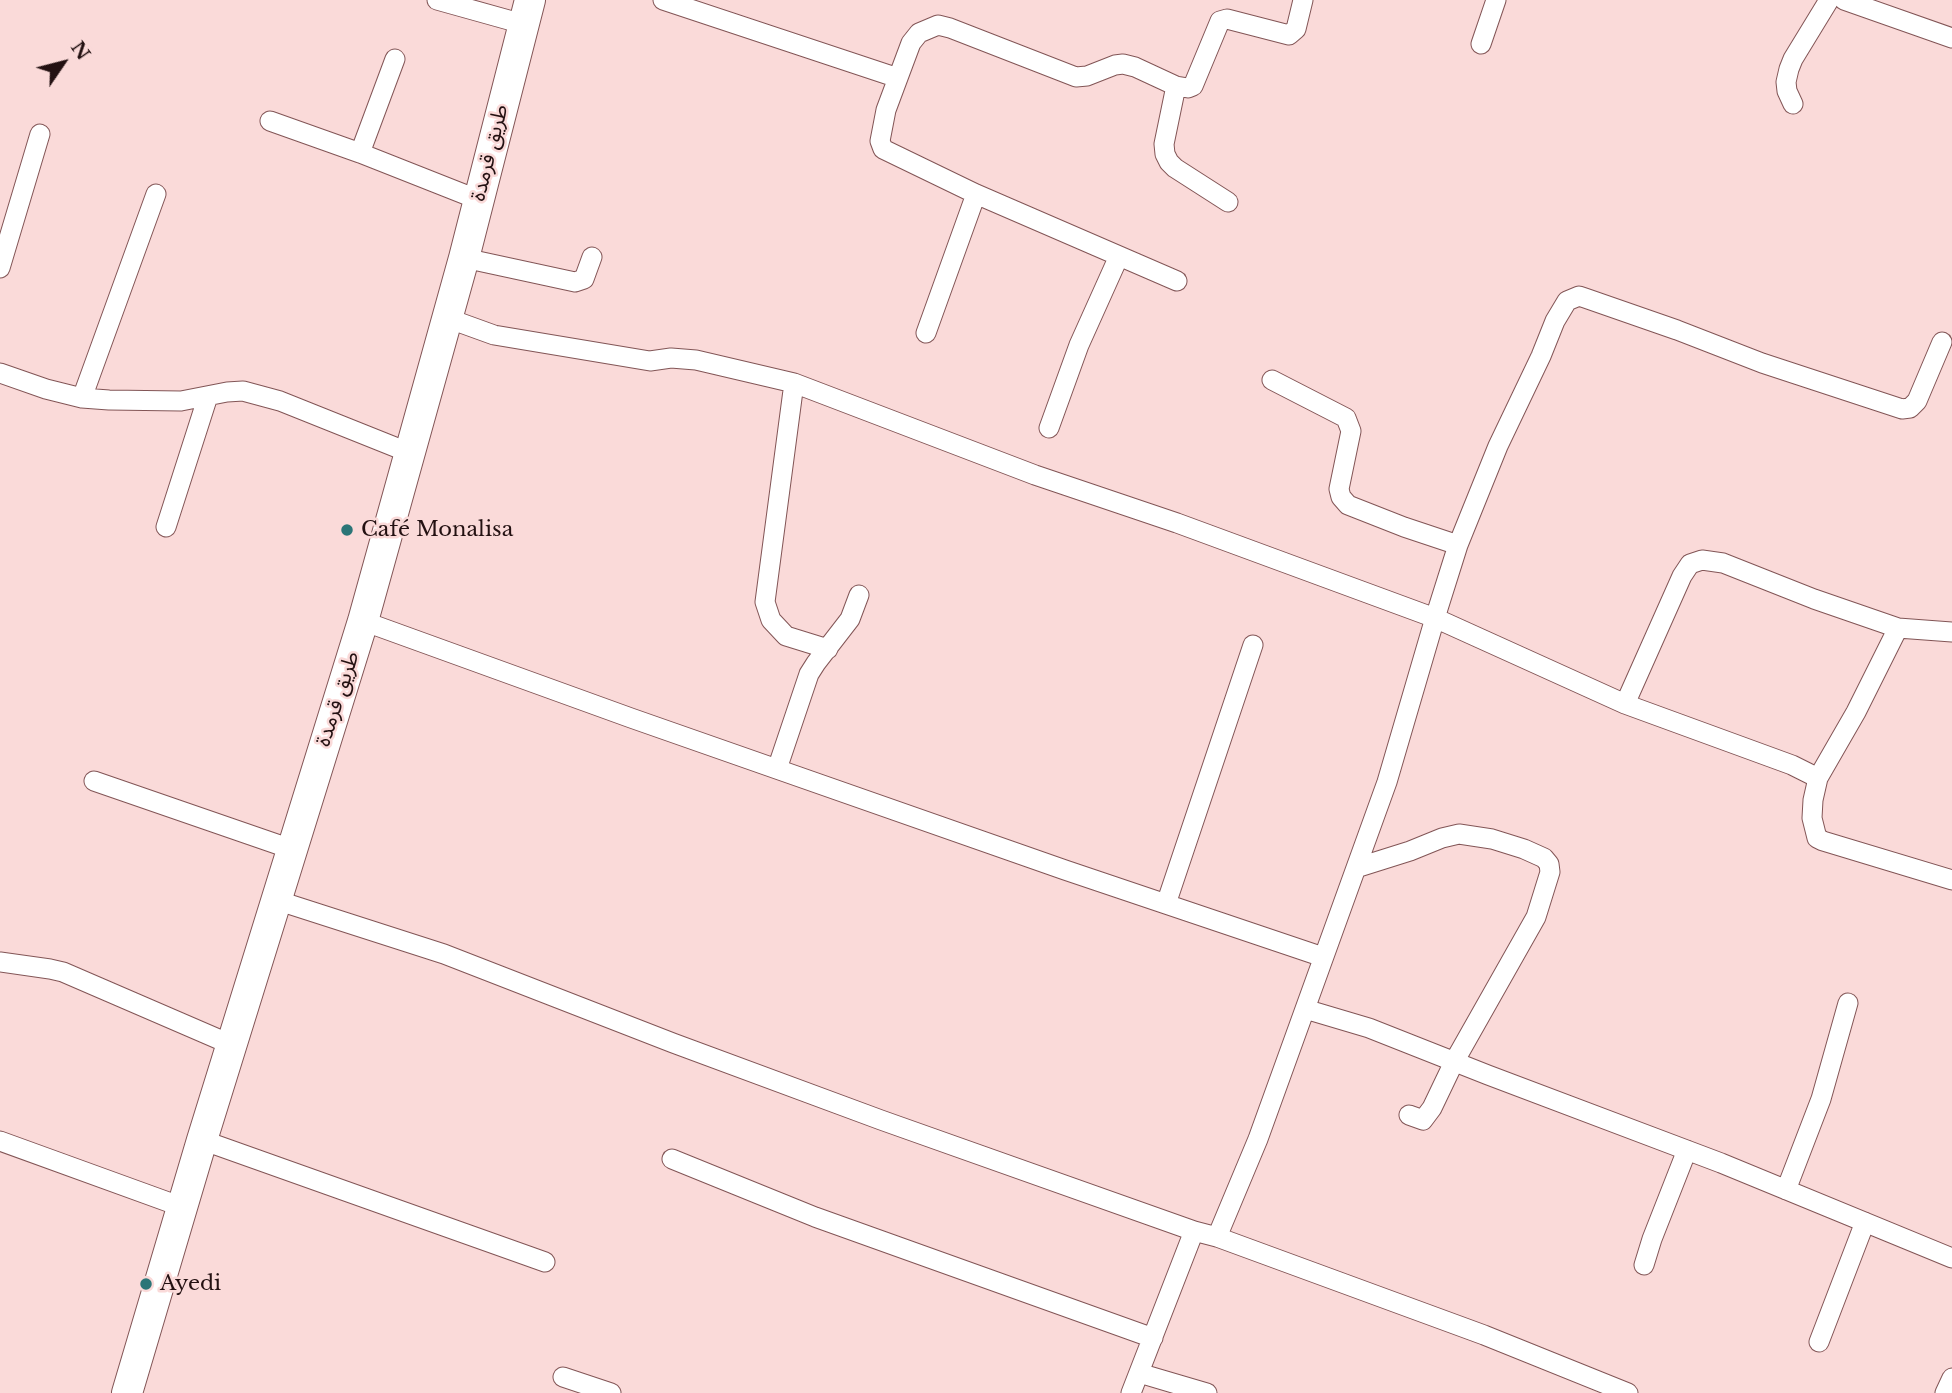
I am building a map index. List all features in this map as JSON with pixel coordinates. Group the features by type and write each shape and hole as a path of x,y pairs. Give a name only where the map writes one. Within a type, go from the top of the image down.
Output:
{"main road":[{"name":"طريق قرمدة","path":"127,1393 202,1140 363,621 464,258 526,12"}],"street":[{"path":"437,0 526,12"},
{"path":"663,0 898,78"},
{"path":"1177,281 976,194 883,149 880,141 881,130 911,43 919,33 938,25 950,27 1076,77 1123,64 1176,86 1188,88 1193,86 1220,21 1227,19 1289,35 1296,29 1303,0"},
{"path":"1482,44 1496,0"},
{"path":"1793,104 1786,82 1789,69 1829,0"},
{"path":"1844,0 1952,38"},
{"path":"360,153 396,59"},
{"path":"1176,86 1164,144 1165,154 1175,168 1228,202"},
{"path":"270,121 479,200"},
{"path":"0,268 40,134"},
{"path":"82,398 156,194"},
{"path":"926,333 976,194"},
{"path":"1049,428 1079,345 1119,256"},
{"path":"464,258 575,282 584,279 592,257"},
{"path":"1217,1237 1258,1139 1387,782 1458,545 1498,446 1564,306 1572,298 1579,296 1762,363 1902,409 1910,408 1917,401 1942,342"},
{"path":"447,318 494,335 650,361 671,358 696,360 794,383 1035,475 1177,523 1435,618 1625,704 1792,765 1818,778"},
{"path":"0,373 82,398 158,402 243,391 280,401 410,453"},
{"path":"1272,380 1346,418 1351,431 1339,489 1341,497 1348,505 1458,545"},
{"path":"794,383 765,602 771,620 786,636 828,649"},
{"path":"166,527 208,396"},
{"path":"1625,704 1682,576 1690,564 1702,560 1723,563 1898,628 1952,632"},
{"path":"777,769 803,687 816,663 850,619 859,595"},
{"path":"363,621 777,769 1323,957"},
{"path":"1898,628 1856,712 1818,778 1812,818 1817,838 1952,880"},
{"path":"1166,904 1253,645"},
{"path":"94,781 291,849"},
{"path":"1356,868 1459,834 1492,839 1524,849 1545,858 1549,864 1536,917 1454,1062 1432,1108 1423,1120 1409,1115"},
{"path":"276,900 444,954 881,1121 1217,1237 1472,1331 1628,1393"},
{"path":"0,962 63,972 232,1045"},
{"path":"1786,1190 1821,1099 1848,1003"},
{"path":"1305,1009 1369,1028 1687,1150 1952,1258"},
{"path":"202,1140 545,1262"},
{"path":"0,1141 182,1207"},
{"path":"1644,1265 1687,1150"},
{"path":"672,1159 815,1217 1153,1338"},
{"path":"1819,1342 1865,1222"},
{"path":"1131,1393 1194,1231"},
{"path":"1139,1373 1206,1393"},
{"path":"562,1377 611,1393"},
{"path":"1945,1393 1952,1378"}],"place":[{"name":"Café Monalisa","path":"347,530"},
{"name":"Ayedi","path":"146,1284"}]}
